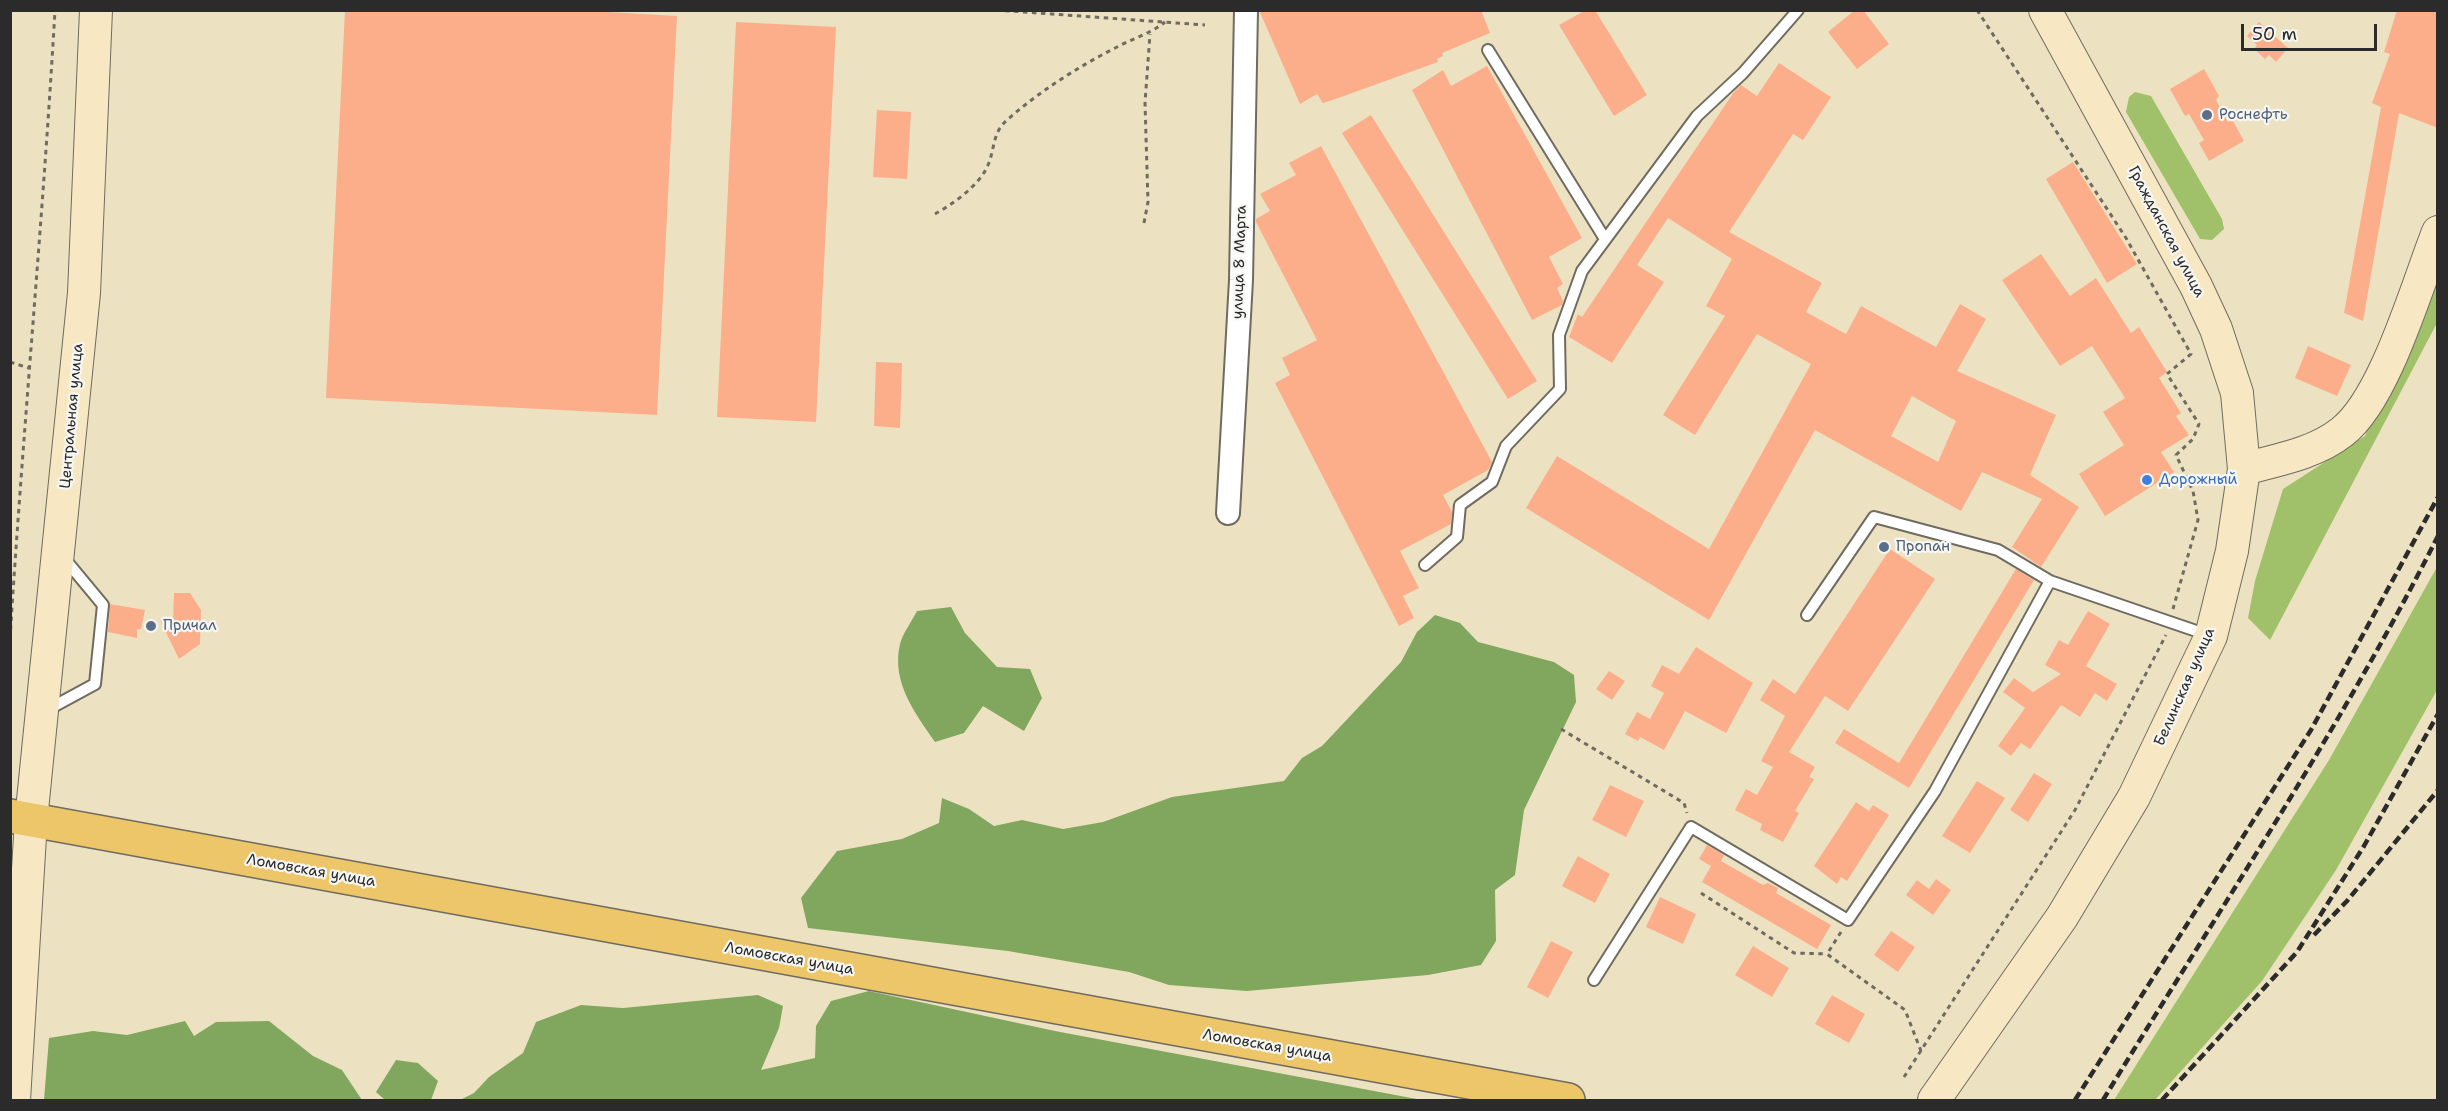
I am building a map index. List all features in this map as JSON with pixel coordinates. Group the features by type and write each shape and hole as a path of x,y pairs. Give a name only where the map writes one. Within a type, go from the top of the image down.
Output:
{"main road":[{"name":"Ломовская улица","path":"21,818 1568,1101"}],"street":[{"name":"Центральная улица","path":"13,1094 21,818 42,713 60,553 84,293 96,10"},
{"name":"улица 8 Марта","path":"1228,513 1241,280 1246,10"},
{"name":"Гражданская улица","path":"2045,10 2196,286 2216,329 2237,393 2244,470"},
{"path":"2244,470 2308,451 2342,432 2362,410 2380,382 2438,232"},
{"name":"Белинская улица","path":"1934,1101 2062,917 2134,797 2211,636 2232,550 2244,470"}],"lane":[{"path":"1425,565 1457,537 1460,505 1492,482 1506,446 1560,389 1559,335 1582,271 1697,116 1743,73 1798,10"},
{"path":"1488,50 1605,239"},
{"path":"1807,615 1874,517 1998,550 2050,581 2211,636"},
{"path":"42,713 95,684 103,605 60,553"},
{"path":"1594,980 1691,827 1848,920 1935,791 2050,581"}],"path":[{"path":"10,639 29,368 41,236 55,10"},
{"path":"996,10 1205,25"},
{"path":"1904,1077 2075,810 2165,636 2198,520 2193,490 2176,455 2193,440 2199,424 2167,374 2191,354 2126,238 1977,10"},
{"path":"935,214 948,207 982,176 989,164 995,135 1005,121 1073,71 1123,44 1150,34 1165,22"},
{"path":"1144,223 1148,202 1145,103 1150,34"},
{"path":"10,362 29,368"},
{"path":"1561,729 1684,803 1691,827"},
{"path":"1701,893 1794,953 1827,954 1905,1010 1921,1051"},
{"path":"1827,954 1848,920"}],"green space":[{"path":"2135,92 2151,96 2222,219 2224,229 2212,240 2200,239 2126,112 2129,97"},
{"path":"2437,261 2437,323 2270,640 2248,618 2255,581 2283,489 2365,436"},
{"path":"2437,567 2437,690 2336,870 2262,981 2155,1100 2114,1100 2329,760"},
{"path":"951,607 965,633 997,667 1030,669 1042,698 1024,731 983,706 964,733 935,742 913,708 899,671 898,658 901,640 917,611"},
{"path":"1435,615 1460,623 1478,642 1554,662 1574,675 1576,702 1524,810 1515,875 1495,890 1496,941 1481,965 1428,975 1247,991 1169,985 1129,972 1008,951 808,928 801,898 837,851 902,839 939,823 942,798 969,809 994,826 1022,820 1063,829 1103,822 1172,797 1284,781 1302,758 1322,746 1401,662 1417,632"},
{"path":"869,991 1055,1031 1422,1100 460,1100 474,1093 489,1077 523,1053 536,1022 581,1005 623,1008 758,995 783,1006 779,1028 761,1070 815,1058 816,1026 831,1001"},
{"path":"185,1021 194,1036 216,1022 269,1021 313,1056 342,1070 362,1100 44,1100 49,1038 93,1031 127,1035"},
{"path":"396,1060 418,1063 438,1081 431,1100 385,1100 376,1092"}],"building":[{"path":"345,10 573,10 677,16 657,415 326,398"},
{"path":"1259,10 1481,10 1490,33 1442,53 1443,56 1437,59 1438,62 1323,103 1317,94 1300,104"},
{"path":"1586,10 1595,10 1647,95 1614,116 1559,25"},
{"path":"1855,10 1863,10 1889,44 1857,69 1828,32"},
{"path":"2397,10 2438,10 2438,128 2399,113 2363,321 2344,313 2381,107 2372,103 2390,54 2384,52"},
{"path":"736,22 836,27 816,422 717,417"},
{"path":"2259,22 2288,48 2276,62 2269,55 2265,59 2254,49 2257,45 2247,36"},
{"path":"1779,63 1831,97 1803,140 1793,134 1729,232 1822,283 1806,312 1846,334 1861,306 1936,347 1960,304 1986,319 1957,371 2056,415 2030,475 2079,507 2041,567 2012,547 2042,499 1982,472 1961,511 1815,430 1709,620 1526,508 1557,456 1709,549 1811,364 1757,334 1695,435 1663,415 1725,316 1706,306 1732,259 1668,218 1637,265 1664,282 1612,363 1569,337 1578,314 1582,317 1734,92 1741,85 1757,96","holes":["1912,396 1956,421 1938,462 1891,436"]},
{"path":"1487,66 1582,238 1549,257 1563,284 1557,288 1563,301 1562,305 1532,320 1412,90 1443,70 1451,86"},
{"name":"Роснефть","path":"2204,69 2219,96 2216,100 2228,122 2232,119 2244,141 2209,161 2199,143 2204,140 2189,114 2185,116 2170,89"},
{"path":"877,110 911,112 907,179 873,177"},
{"path":"1371,115 1537,381 1508,399 1342,133"},
{"path":"1321,146 1492,462 1488,470 1443,495 1452,512 1451,524 1400,551 1419,588 1403,596 1414,618 1399,626 1275,383 1290,375 1282,358 1317,340 1256,222 1256,219 1270,211 1260,194 1296,175 1289,163"},
{"path":"2073,162 2137,264 2107,283 2046,179"},
{"path":"2041,254 2070,296 2096,278 2131,333 2139,327 2167,372 2159,378 2181,413 2176,416 2189,435 2161,452 2174,472 2105,516 2079,474 2124,445 2103,412 2125,398 2092,346 2060,366 2002,280"},
{"path":"2308,346 2351,365 2337,396 2295,378"},
{"path":"876,362 902,363 900,428 874,426"},
{"path":"1890,549 1935,579 1848,711 1825,696 1789,752 1815,767 1809,777 1814,779 1795,811 1799,813 1783,842 1760,830 1762,824 1735,810 1746,789 1757,795 1773,767 1761,761 1785,716 1760,700 1773,679 1795,694"},
{"path":"2016,569 2034,580 1909,788 1835,743 1844,729 1899,763"},
{"path":"174,593 190,593 201,610 200,644 179,659 160,620 173,622"},
{"path":"110,604 145,610 141,629 137,629 137,638 108,632"},
{"path":"2088,611 2110,624 2086,666 2117,684 2107,701 2095,693 2080,717 2061,705 2030,749 2021,743 2011,756 1998,746 2025,708 2003,692 2014,678 2033,692 2061,674 2045,665 2059,640 2068,645"},
{"path":"1696,647 1753,683 1726,733 1685,711 1664,750 1640,737 1638,741 1625,734 1637,712 1650,719 1664,693 1651,686 1662,665 1679,674"},
{"path":"1609,671 1625,681 1612,700 1596,689"},
{"path":"2034,773 2052,784 2028,822 2010,810"},
{"path":"1977,781 2005,798 1970,853 1942,836"},
{"path":"1610,785 1644,801 1626,837 1592,820"},
{"path":"1856,802 1869,811 1873,805 1889,815 1847,881 1841,877 1837,884 1814,866"},
{"path":"1707,845 1724,855 1721,861 1763,885 1768,883 1778,888 1776,893 1831,925 1817,949 1702,882 1711,866 1699,859"},
{"path":"1578,856 1610,874 1595,903 1562,886"},
{"path":"1936,879 1951,890 1933,915 1906,895 1917,880 1929,889"},
{"path":"1660,897 1696,914 1683,944 1646,927"},
{"path":"1891,931 1915,947 1898,972 1874,955"},
{"path":"1551,941 1573,952 1548,998 1527,987"},
{"path":"1753,946 1789,968 1772,997 1735,975"},
{"path":"1832,995 1865,1014 1849,1043 1815,1024"}],"railway":[{"path":"2075,1100 2311,730 2438,497"},
{"path":"2103,1100 2318,752 2360,681 2438,536"},
{"path":"2162,1100 2297,952 2364,846 2438,714"},
{"path":"2314,935 2347,901 2438,790"}],"place":[{"name":"Роснефть","path":"2207,115"},
{"name":"Дорожный","path":"2147,480"},
{"name":"Пропан","path":"1884,547"},
{"name":"Причал","path":"151,626"}]}
